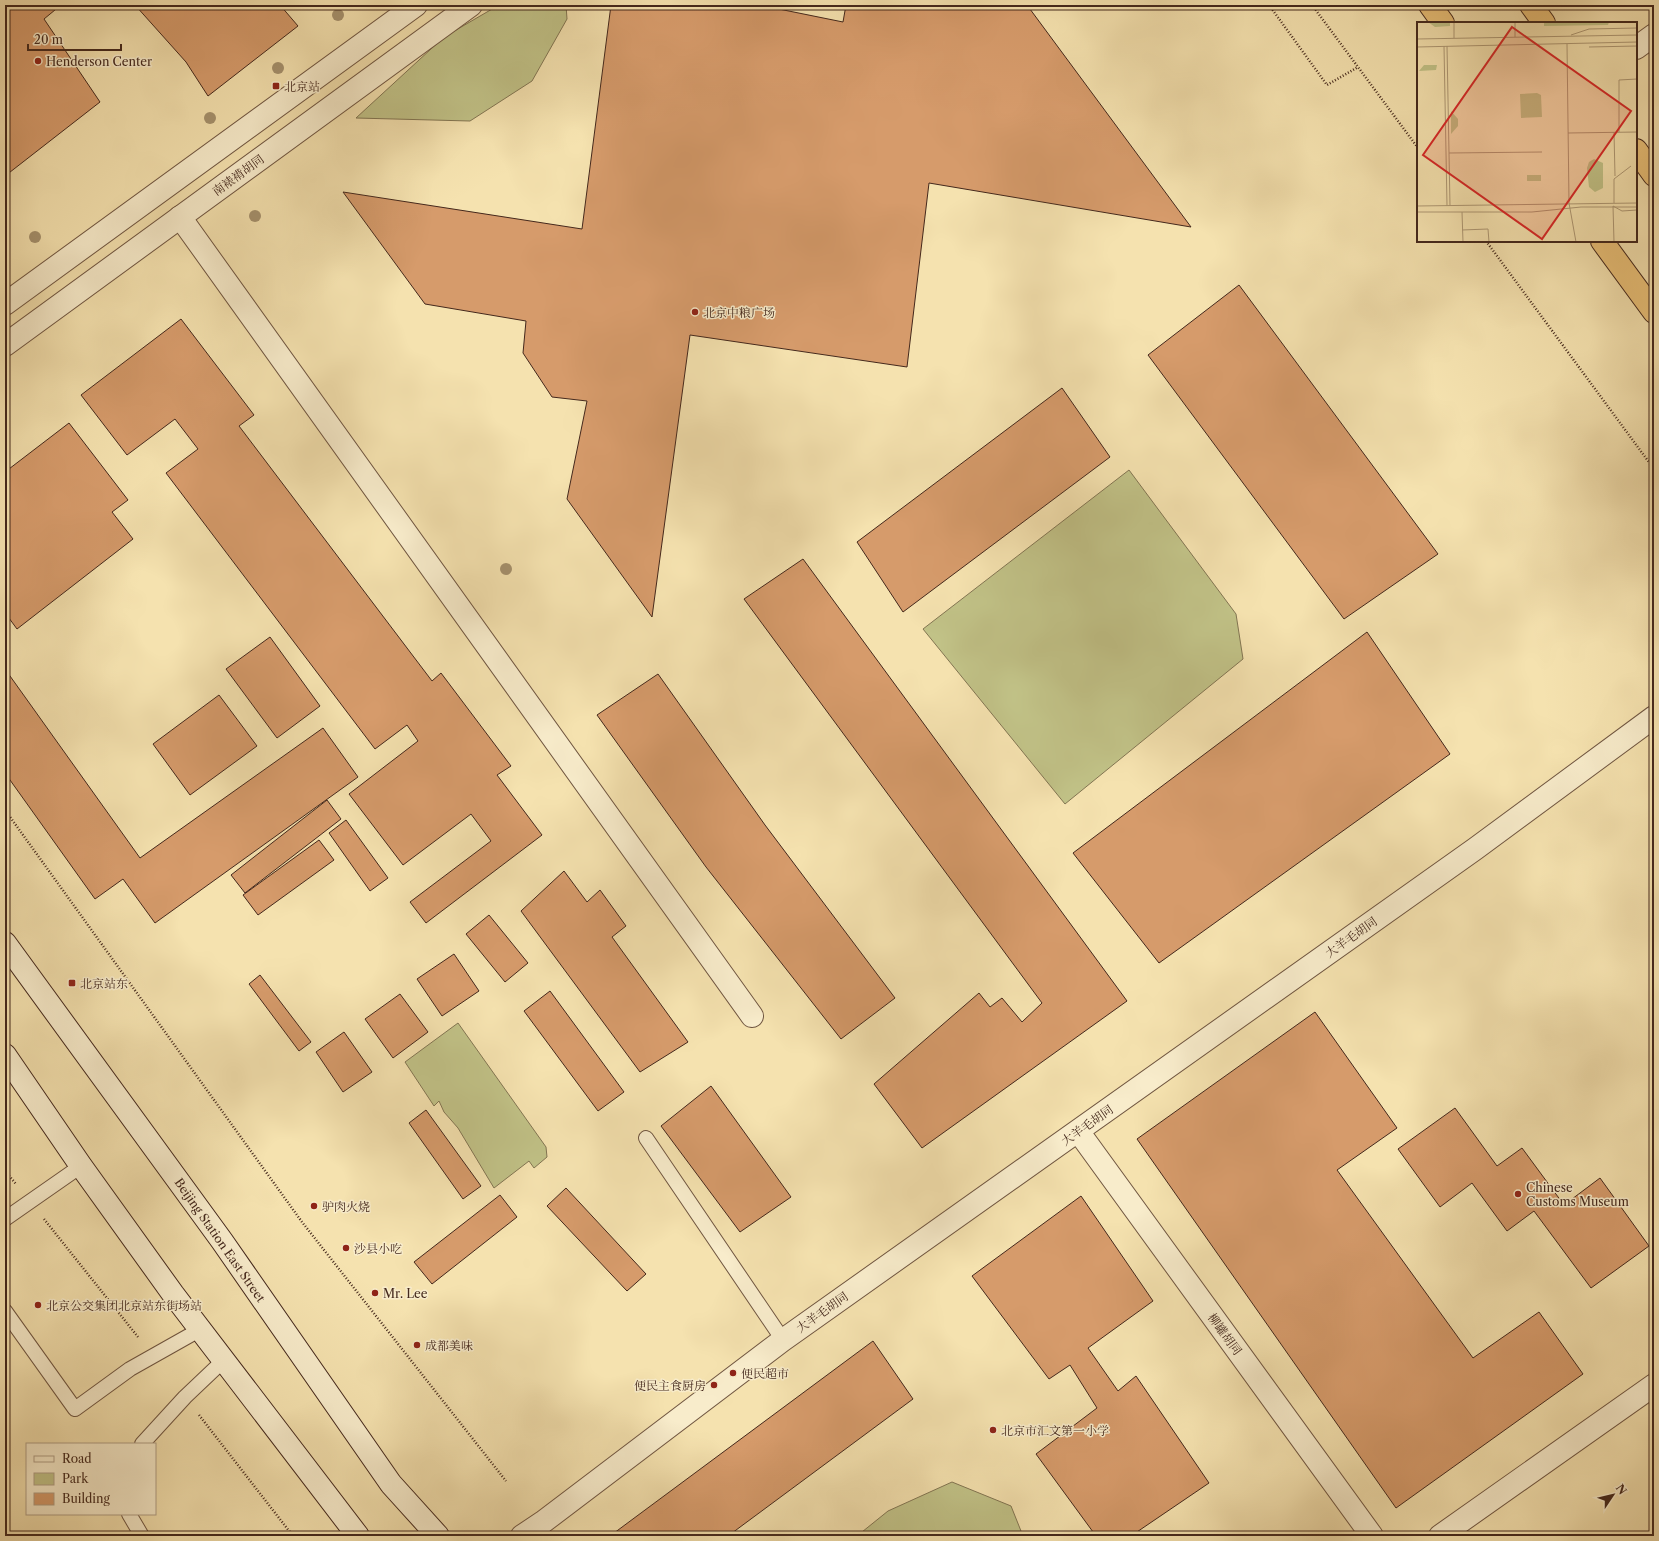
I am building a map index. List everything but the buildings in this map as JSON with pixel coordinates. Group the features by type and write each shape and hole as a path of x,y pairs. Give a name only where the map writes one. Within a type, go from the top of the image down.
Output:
{"highway":[{"path":"1430,5 1442,22"},
{"path":"1531,5 1543,22"},
{"path":"1637,151 1654,175"},
{"path":"1603,242 1654,312"}],"street":[{"path":"5,304 416,5"},
{"name":"南裱褙胡同","path":"5,345 471,5"},
{"path":"1637,47 1654,35"},
{"path":"180,217 752,1016"},
{"name":"大羊毛胡同","path":"522,1536 783,1340 1475,849 1654,717"},
{"name":"Beijing Station East Street","path":"5,943 222,1241 391,1484 438,1536"},
{"path":"5,1056 81,1166 224,1360 358,1536"},
{"name":"柳罐胡同","path":"1078,1131 1362,1533"},
{"path":"1440,1536 1654,1385"}],"lane":[{"path":"646,1138 783,1340"},
{"path":"5,1219 81,1166"},
{"path":"5,1311 76,1409 130,1369 201,1329"},
{"path":"143,1443 185,1397 224,1360"},
{"path":"130,1515 142,1536"}],"path":[{"path":"1269,5 1326,85 1358,67"},
{"path":"1312,5 1417,147"},
{"path":"1487,242 1654,469"},
{"path":"5,810 302,1222 506,1481"}],"green space":[{"path":"499,5 566,5 567,19 532,81 470,121 356,118 444,37"},
{"path":"1129,470 1236,614 1243,659 1065,804 923,629"},
{"path":"458,1023 546,1147 547,1157 534,1168 529,1161 494,1188 458,1128 444,1112 439,1101 434,1106 405,1062"},
{"path":"952,1482 1011,1506 1023,1536 857,1536 888,1511"}],"place":[{"name":"Henderson Center","path":"38,61"},
{"name":"北京站","path":"276,86"},
{"name":"北京中粮广场","path":"695,312"},
{"name":"北京站东","path":"72,983"},
{"name":"Chinese Customs Museum","path":"1518,1194"},
{"name":"驴肉火烧","path":"314,1206"},
{"name":"沙县小吃","path":"346,1248"},
{"name":"Mr. Lee","path":"375,1293"},
{"name":"北京公交集团北京站东街场站","path":"38,1305"},
{"name":"成都美味","path":"417,1345"},
{"name":"便民超市","path":"733,1373"},
{"name":"便民主食厨房","path":"714,1385"},
{"name":"北京市汇文第一小学","path":"993,1430"}]}
